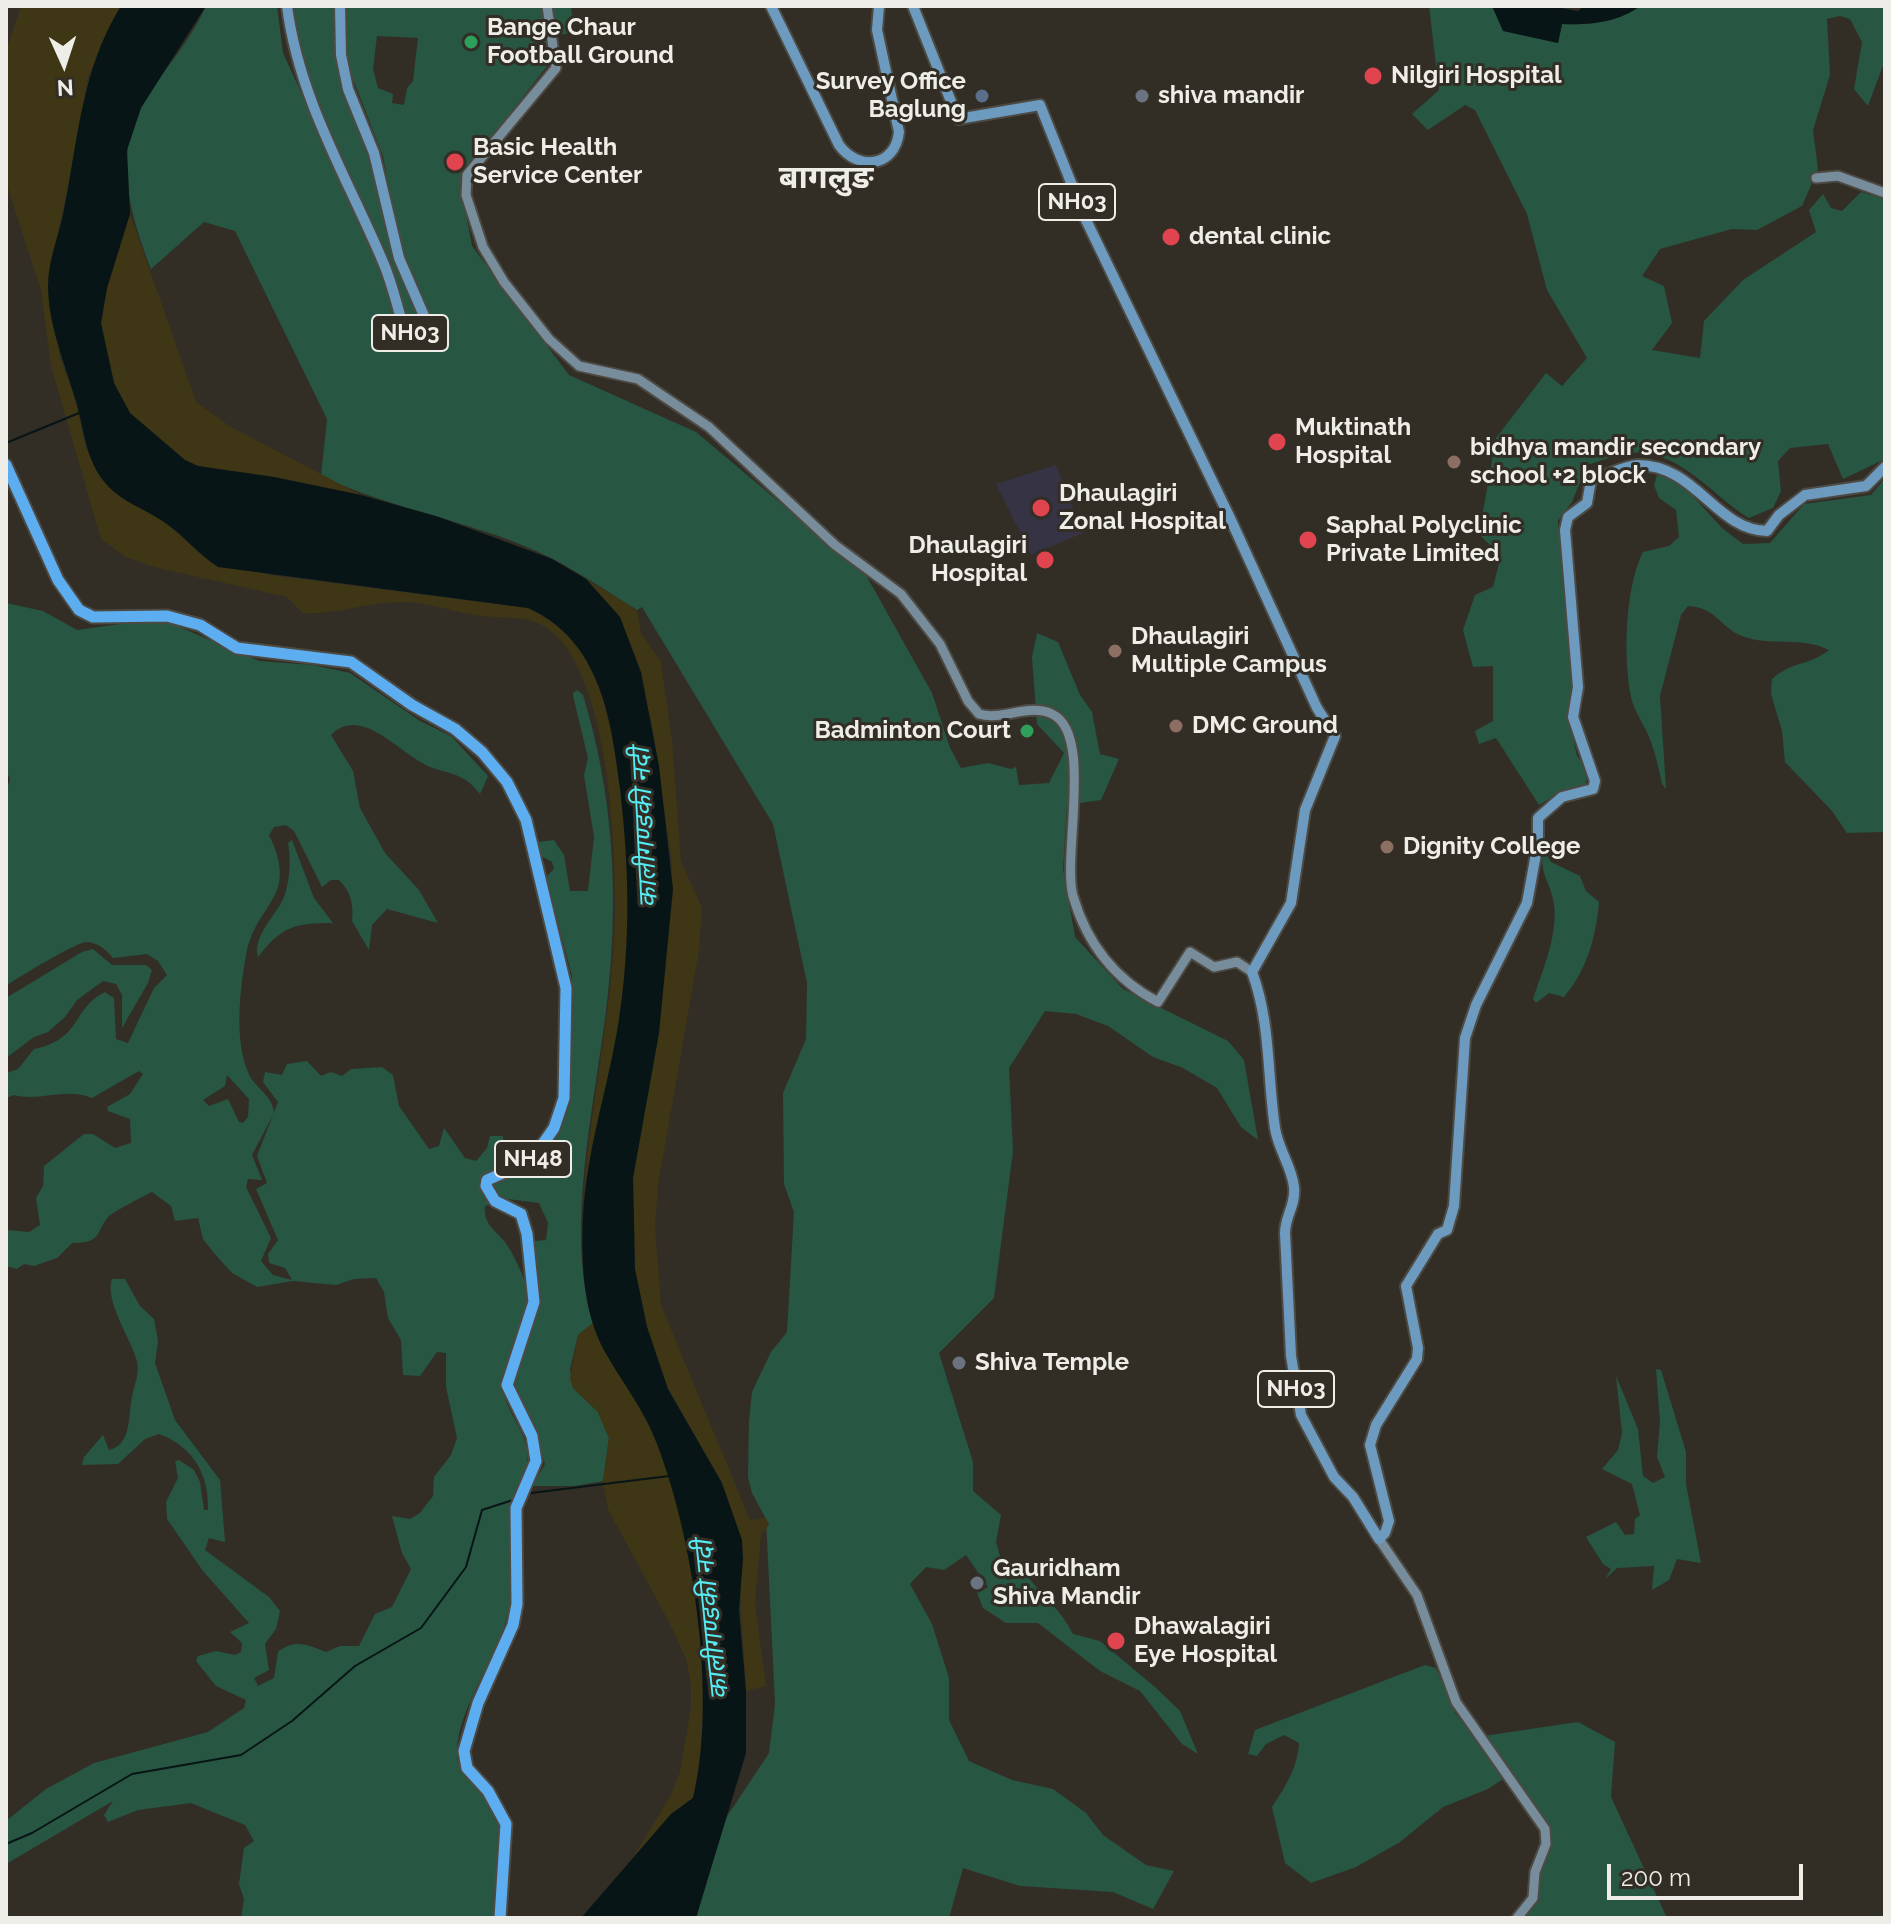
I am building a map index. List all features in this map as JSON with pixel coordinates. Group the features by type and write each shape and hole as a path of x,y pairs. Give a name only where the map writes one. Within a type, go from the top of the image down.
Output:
{"highway":[{"name":"NH48","path":"6,465 58,580 79,610 93,617 167,616 200,625 237,648 288,657 328,657 356,664 412,705 455,729 482,752 507,782 526,820 566,988 565,1078 560,1112 542,1146 531,1161 487,1180 486,1186 495,1201 515,1210 525,1221 534,1302 507,1385 532,1436 536,1455 516,1508 517,1604 506,1646 478,1703 464,1751 467,1768 488,1791 506,1824 500,1918"}],"main road":[{"name":"NH03","path":"287,6 296,59 309,100 384,264 403,326 409,333 419,333 425,324 423,313 399,258 374,153 343,70 340,6"},
{"path":"547,6 556,68 467,175 466,195 480,238 504,282 549,339 579,366 629,375 647,383 709,427 835,545 901,594 940,644 968,701 979,714 1041,711 1061,721 1073,759 1074,804 1069,845 1073,894 1096,948 1115,973 1158,1002 1190,952 1214,967 1237,962 1252,972"},
{"path":"771,6 839,145 853,159 868,164 889,157 896,147 899,132 877,30 879,6"},
{"name":"NH03","path":"913,6 958,119 1040,105 1073,193 1140,338 1188,428 1317,708 1335,736 1305,810 1291,903 1252,972 1268,1034 1276,1132 1294,1183 1293,1207 1287,1217 1285,1233 1291,1356 1301,1415 1334,1477 1353,1497 1379,1539"},
{"path":"1816,178 1838,176 1885,193"},
{"path":"1517,1918 1533,1898 1535,1872 1546,1844 1545,1829 1456,1702 1437,1656 1421,1604 1379,1539 1389,1521 1370,1445 1386,1405 1417,1359 1418,1348 1406,1286 1438,1234 1447,1230 1454,1206 1465,1038 1476,1005 1508,947 1527,903 1538,843 1538,818 1562,797 1593,789 1595,781 1573,717 1578,687 1567,570 1565,530 1568,517 1587,503 1591,480 1624,467 1657,467 1677,473 1749,528 1767,531 1779,515 1805,495 1866,486 1885,467"}],"shaded area":[{"name":"Dhaulagiri Zonal Hospital","path":"1056,465 1083,533 1031,555 996,484"}],"green space":[{"path":"206,6 277,6 283,53 382,269 401,331 413,338 425,335 430,319 399,244 383,156 346,61 346,6 542,6 548,65 462,175 462,193 472,246 569,375 696,432 866,575 932,693 950,748 961,768 988,763 1011,769 1016,767 1019,785 1049,783 1064,753 1037,724 1032,657 1037,633 1058,642 1080,695 1092,712 1100,754 1119,759 1101,800 1067,805 1063,869 1075,937 1123,989 1228,1041 1244,1060 1258,1140 1241,1127 1217,1088 1183,1068 1153,1057 1108,1026 1076,1014 1045,1011 1009,1068 1013,1151 994,1298 939,1353 973,1462 973,1491 1001,1515 996,1542 1007,1580 1028,1577 1058,1611 1073,1634 1100,1641 1155,1687 1180,1711 1198,1754 1182,1744 1140,1691 1100,1671 1038,1623 1006,1623 983,1608 977,1593 988,1587 966,1555 944,1570 926,1567 910,1584 932,1624 949,1678 949,1720 969,1761 1012,1780 1053,1789 1086,1813 1103,1835 1146,1865 1174,1871 1153,1909 1113,1892 1020,1886 963,1868 949,1918 696,1918 724,1821 769,1753 775,1704 766,1519 752,1493 748,1477 749,1421 752,1392 771,1352 787,1332 794,1212 784,1184 783,1093 806,1039 807,983 773,824 642,607 637,610 564,565 525,546 378,499 321,476 327,419 235,231 204,222 151,269 130,200 127,155 131,133 139,110 152,88","holes":["377,36 418,38 413,81 407,88 404,105 392,103 393,94 378,88 373,69"]},
{"path":"291,6 336,6 337,59 381,186 422,323 416,331 406,326 302,69"},
{"path":"552,6 571,6 574,33 557,35"},
{"path":"1429,6 1492,6 1504,31 1558,43 1562,24 1602,22 1640,6 1885,6 1885,60 1868,106 1854,89 1862,42 1850,19 1840,16 1827,19 1830,75 1813,130 1818,169 1802,206 1757,230 1732,229 1660,249 1642,276 1664,286 1672,323 1652,350 1700,358 1704,321 1743,280 1816,232 1809,210 1823,194 1831,208 1842,211 1861,192 1885,199 1885,459 1843,479 1828,444 1790,448 1778,461 1781,491 1773,508 1749,518 1694,475 1664,458 1648,453 1630,453 1587,465 1572,502 1558,521 1573,683 1568,715 1577,756 1589,769 1585,788 1564,790 1539,805 1496,738 1479,744 1475,731 1493,721 1493,666 1473,667 1463,630 1475,595 1493,587 1501,556 1479,534 1496,438 1546,373 1562,386 1587,358 1547,290 1527,214 1475,110 1465,105 1428,130 1412,114 1439,90"},
{"path":"1657,475 1680,482 1722,528 1743,544 1770,543 1804,504 1871,495 1885,478 1883,832 1847,833 1832,811 1785,762 1782,731 1771,694 1772,679 1829,650 1808,643 1764,641 1742,636 1698,607 1688,606 1681,615 1660,696 1666,789 1662,784 1653,747 1631,697 1627,663 1629,603 1643,552 1669,546 1679,537 1676,510 1659,498 1654,485"},
{"path":"6,603 43,611 77,630 149,620 175,625 259,661 313,665 350,673 420,721 451,736 488,776 480,794 465,779 421,762 369,729 356,725 343,727 331,735 353,771 360,808 385,853 419,890 438,923 387,909 372,925 369,950 352,921 351,899 343,885 339,880 331,880 322,887 294,831 286,825 274,827 269,835 280,873 278,887 251,937 244,968 240,1014 241,1045 248,1072 270,1101 274,1113 278,1102 263,1082 265,1072 282,1075 287,1064 307,1061 321,1076 331,1072 342,1076 351,1069 382,1067 393,1075 399,1106 429,1149 439,1146 444,1128 465,1158 476,1161 487,1148 490,1136 503,1136 504,1146 497,1149 502,1166 483,1177 482,1190 491,1204 485,1206 487,1221 511,1252 529,1295 525,1323 506,1366 503,1388 525,1442 528,1459 509,1524 510,1604 498,1641 464,1717 457,1752 461,1770 496,1810 503,1835 495,1918 241,1918 244,1899 239,1884 244,1848 254,1841 245,1825 191,1803 138,1810 108,1822 104,1815 113,1801 6,1864 6,1821 46,1789 94,1763 208,1732 244,1708 246,1700 216,1686 196,1661 198,1656 216,1651 235,1655 241,1652 242,1643 230,1632 249,1623 203,1571 167,1519 166,1502 178,1478 175,1461 179,1460 194,1470 200,1482 204,1510 208,1510 206,1485 197,1464 182,1446 159,1434 145,1439 118,1464 82,1465 84,1457 103,1435 109,1450 122,1442 128,1428 137,1375 137,1361 112,1298 112,1279 125,1279 140,1306 154,1319 158,1341 155,1363 175,1420 220,1480 225,1542 209,1538 205,1550 269,1597 280,1611 276,1629 265,1644 269,1670 254,1678 258,1686 274,1678 278,1652 284,1648 302,1644 326,1652 340,1646 359,1646 375,1614 392,1607 411,1569 402,1553 392,1516 410,1519 420,1513 433,1496 434,1477 451,1455 457,1438 446,1387 446,1353 437,1352 420,1376 403,1375 401,1340 388,1318 384,1292 376,1278 354,1279 336,1285 293,1281 257,1287 232,1273 214,1253 203,1239 198,1218 175,1221 171,1206 152,1192 109,1216 94,1238 72,1243 57,1258 34,1266 24,1264 17,1269 6,1266 6,1230 29,1232 40,1225 36,1198 43,1186 44,1166 84,1134 93,1134 115,1148 131,1143 130,1119 108,1111 107,1107 130,1094 143,1074 139,1071 92,1098 72,1094 14,1095 6,1098 6,1073 18,1069 34,1049 61,1038 86,1007 105,992 114,998 116,1039 128,1043 154,988 167,975 158,961 147,954 113,958 105,949 86,942 59,954 6,986 6,792 10,779 6,771","holes":["227,1075 249,1099 248,1117 243,1123 239,1122 228,1099 209,1106 203,1100 225,1086","273,1115 257,1156 267,1183 256,1189 278,1240 268,1254 269,1263 285,1268 292,1280 273,1275 261,1261 271,1238 246,1187 248,1179 262,1180 252,1155"]},
{"path":"577,690 583,695 602,771 611,847 613,924 607,1002 582,1205 581,1246 593,1323 578,1335 570,1369 573,1388 598,1412 609,1438 603,1481 575,1486 532,1486 545,1464 530,1416 521,1408 511,1383 537,1307 532,1252 535,1241 546,1240 548,1223 539,1203 500,1198 491,1187 492,1180 527,1167 556,1131 568,1104 572,976 548,885 547,876 554,869 552,862 541,856 538,842 554,840 564,855 570,891 588,891 594,837 584,775 588,758 573,693"},
{"path":"292,840 314,898 333,923 290,928 274,939 258,957 262,932 285,894 290,868 288,843"},
{"path":"1544,850 1551,862 1580,876 1586,891 1599,902 1596,928 1579,976 1564,997 1549,993 1536,1003 1533,999 1549,950 1555,911 1542,863"},
{"path":"93,949 112,965 146,965 152,970 148,983 122,1028 122,995 116,984 103,981 77,1000 65,1017 48,1032 34,1037 6,1058 6,998 82,952"},
{"path":"1656,1369 1661,1370 1686,1452 1686,1484 1701,1563 1677,1559 1669,1580 1652,1590 1654,1566 1617,1568 1605,1579 1611,1569 1603,1564 1586,1537 1616,1522 1625,1535 1634,1534 1635,1519 1640,1515 1632,1484 1602,1469 1618,1450 1622,1433 1616,1376 1638,1429 1643,1476 1653,1483 1665,1477 1657,1457 1660,1422"},
{"path":"1425,1665 1436,1668 1455,1713 1506,1777 1488,1789 1443,1807 1400,1842 1356,1867 1311,1883 1285,1863 1272,1807 1293,1769 1299,1743 1284,1735 1266,1744 1257,1756 1248,1754 1255,1730"},
{"path":"1578,1722 1615,1742 1611,1797 1667,1918 1522,1918 1536,1900 1537,1878 1550,1836 1549,1826 1483,1736"}],"sand":[{"path":"21,6 121,6 88,77 77,147 49,272 60,358 76,402 86,448 103,480 124,499 155,515 185,539 269,575 528,608 570,639 597,681 612,730 616,756 630,915 624,991 583,1216 589,1141 610,990 615,915 610,802 604,758 595,715 582,676 564,645 542,625 528,620 473,615 405,602 303,613 287,597 154,567 126,557 101,539 51,366 41,291 6,182 6,51"},
{"path":"130,214 196,402 231,427 361,495 274,477 198,466 185,460 130,413 114,383 101,323 107,288"},
{"path":"586,579 637,610 641,633 661,662 672,741 681,861 702,908 699,951 658,1185 655,1227 661,1305 750,1520 766,1518 769,1525 761,1534 755,1604 766,1686 746,1691 740,1590 722,1483 668,1389 647,1327 635,1269 633,1178 659,1033 672,862 651,720 620,617"},
{"path":"593,1323 654,1436 668,1473 690,1565 702,1665 700,1759 693,1798 671,1814 632,1859 670,1797 680,1772 691,1708 691,1683 686,1659 670,1624 608,1509 603,1481 609,1438 598,1412 573,1388 570,1379 578,1335"}],"water":[{"name":"कालीगण्डकी नदी","path":"121,6 206,6 141,108 127,150 130,214 107,288 101,323 114,383 130,413 185,460 198,466 274,477 361,495 439,517 552,559 586,579 620,617 641,672 659,766 673,889 659,1033 633,1178 635,1269 647,1327 668,1389 722,1483 742,1540 743,1559 739,1610 746,1691 746,1753 696,1918 581,1918 671,1814 693,1798 703,1713 698,1617 669,1478 650,1428 598,1337 588,1304 583,1269 585,1192 619,1019 627,932 623,817 606,709 598,684 571,640 552,622 528,608 218,567 167,524 124,499 102,479 89,453 59,347 51,318 48,287 83,105 98,54"},
{"path":"1492,6 1550,6 1578,11 1584,6 1640,6 1602,22 1562,24 1558,43 1503,31"}],"waterway":[{"path":"6,443 79,413"},
{"path":"531,1493 669,1476"},
{"path":"6,1844 32,1833 132,1774 241,1755 292,1721 355,1666 421,1628 466,1567 482,1510 516,1499"}],"place":[{"name":"Bange Chaur Football Ground","path":"471,42"},
{"name":"Nilgiri Hospital","path":"1373,76"},
{"name":"Survey Office Baglung","path":"982,96"},
{"name":"shiva mandir","path":"1142,96"},
{"name":"Basic Health Service Center","path":"455,162"},
{"name":"dental clinic","path":"1171,237"},
{"name":"Muktinath Hospital","path":"1277,442"},
{"name":"bidhya mandir secondary school +2 block","path":"1454,462"},
{"name":"Dhaulagiri Zonal Hospital","path":"1041,508"},
{"name":"Saphal Polyclinic Private Limited","path":"1308,540"},
{"name":"Dhaulagiri Hospital","path":"1045,560"},
{"name":"Dhaulagiri Multiple Campus","path":"1115,651"},
{"name":"DMC Ground","path":"1176,726"},
{"name":"Badminton Court","path":"1027,731"},
{"name":"Dignity College","path":"1387,847"},
{"name":"Shiva Temple","path":"959,1363"},
{"name":"Gauridham Shiva Mandir","path":"977,1583"},
{"name":"Dhawalagiri Eye Hospital","path":"1116,1641"}],"district":[{"name":"बागलुङ","path":"826,178"}]}
